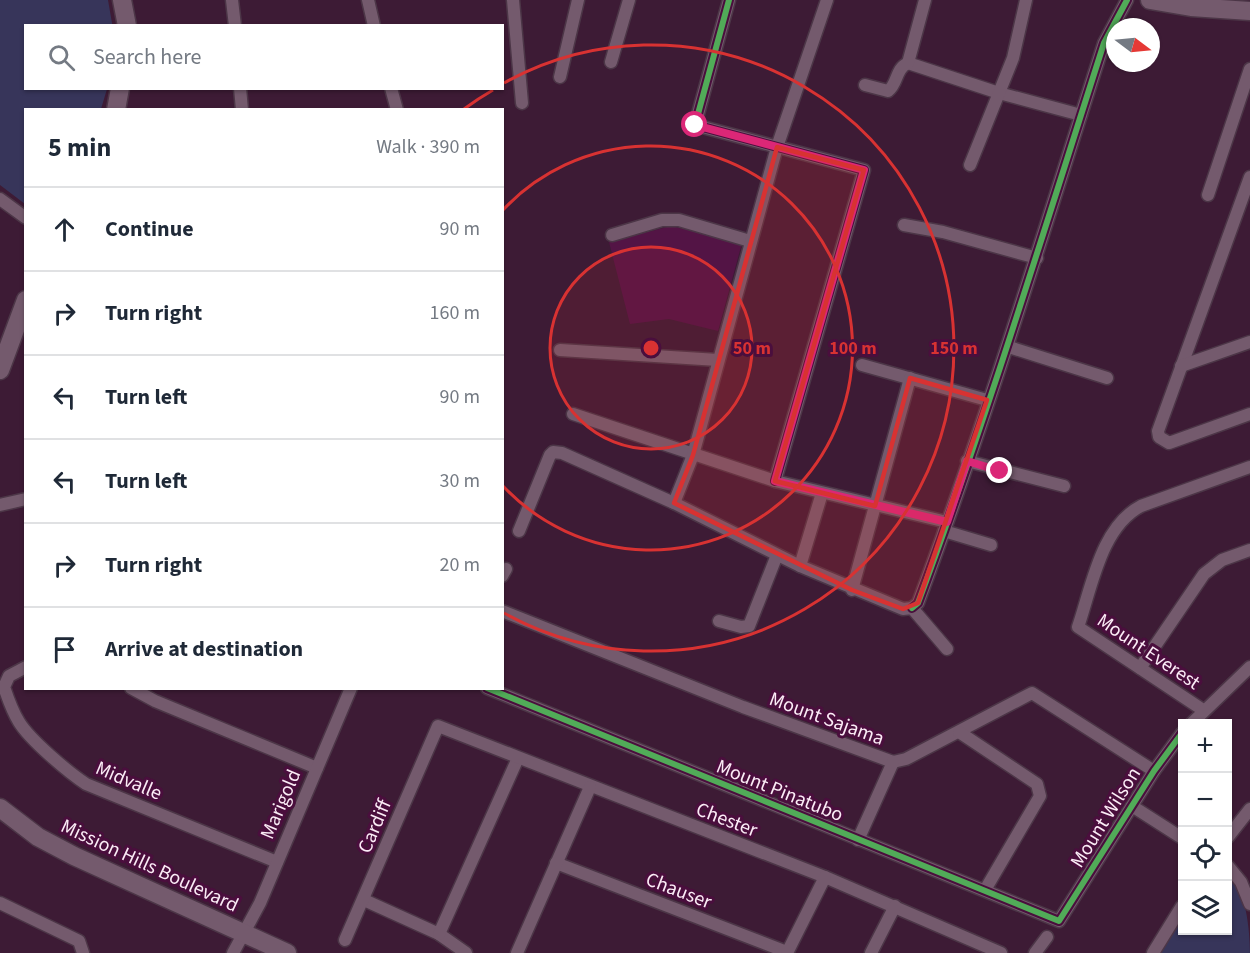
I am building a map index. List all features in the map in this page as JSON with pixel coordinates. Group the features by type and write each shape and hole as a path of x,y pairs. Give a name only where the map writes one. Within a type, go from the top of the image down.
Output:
{"street":[{"path":"122,0 127,24"},
{"path":"368,0 374,24"},
{"path":"513,0 522,103"},
{"path":"560,77 578,0"},
{"path":"611,62 629,0"},
{"path":"729,0 695,125 864,170 775,481"},
{"path":"674,503 693,455 777,147 827,0"},
{"path":"908,63 925,0"},
{"path":"970,165 1016,47 1026,0"},
{"path":"519,531 553,452 562,453 674,503 852,590 903,609 912,608 918,603 946,527 987,400 1009,347 1104,43 1127,0"},
{"path":"235,24 236,1"},
{"path":"1159,1 1250,12"},
{"path":"865,85 889,91 900,67 908,63 999,93 1081,115"},
{"path":"1209,195 1250,69"},
{"path":"116,108 120,90"},
{"path":"240,90 242,108"},
{"path":"391,90 396,108"},
{"path":"1250,177 1158,431 1162,441 1169,443 1250,414"},
{"path":"1245,194 1250,209"},
{"path":"0,199 24,217"},
{"path":"612,235 662,220 679,220 750,241"},
{"path":"904,225 944,232 1037,258"},
{"path":"0,370 24,305"},
{"path":"1181,366 1250,342"},
{"path":"1009,347 1107,378"},
{"path":"560,350 718,360"},
{"path":"862,365 987,400"},
{"path":"852,590 910,378"},
{"path":"573,414 775,481 875,506 946,527 991,545"},
{"path":"967,461 1064,486"},
{"name":"Mount Everest","path":"1203,710 1078,627 1114,531 1126,514 1141,506 1250,467"},
{"path":"800,566 822,494"},
{"path":"0,505 24,499"},
{"path":"1140,668 1204,574 1222,561 1250,550"},
{"path":"719,621 735,626 749,626 777,555"},
{"path":"912,608 947,649"},
{"name":"Mount Sajama","path":"504,612 721,699 893,762 906,759 1032,693 1154,771"},
{"path":"1195,719 1250,667"},
{"name":"Midvalle","path":"24,668 9,676 4,687 20,724 86,784 276,862"},
{"path":"134,690 155,702 317,768"},
{"name":"Marigold","path":"232,953 276,862 350,690"},
{"name":"Mount Pinatubo","path":"493,690 1059,921"},
{"name":"Chester","path":"438,726 825,877 1001,953"},
{"name":"Cardiff","path":"345,940 438,726"},
{"path":"959,732 1037,784 1040,790 1040,796 985,890"},
{"name":"Mount Wilson","path":"1059,921 1154,771 1178,738"},
{"path":"439,934 518,758"},
{"path":"858,840 893,762"},
{"path":"517,953 590,787"},
{"path":"1132,806 1178,835"},
{"name":"Mission Hills Boulevard","path":"0,808 38,837 74,856 287,953"},
{"path":"1232,831 1250,810"},
{"name":"Chauser","path":"556,863 787,953"},
{"path":"1232,872 1241,882 1250,904"},
{"path":"787,953 825,877"},
{"path":"364,900 439,934 466,953"},
{"path":"0,903 79,941 83,953"},
{"path":"871,953 895,906"},
{"path":"1153,953 1178,912"},
{"path":"1035,953 1047,937"}],"highlighted area":[{"path":"777,147 864,170 775,481 875,506 910,378 987,400 918,603 903,609 852,590 674,503 693,455"}],"shaded area":[{"path":"0,0 108,0 112,24 24,24 24,90 107,90 101,108 24,108 24,203 0,185"},
{"path":"671,226 742,243 718,331 669,319 630,324 609,242"},
{"path":"1232,878 1234,880 1246,910 1250,953 1158,953 1178,921 1178,935 1232,935"}],"cycle path":[{"path":"729,0 695,125 864,170 775,481"},
{"path":"912,608 918,603 968,464 1104,43 1127,0"},
{"path":"492,690 1059,921 1154,771 1178,738"}],"route":[{"path":"695,125 864,170 775,481 947,522 967,461 1000,471"}]}
